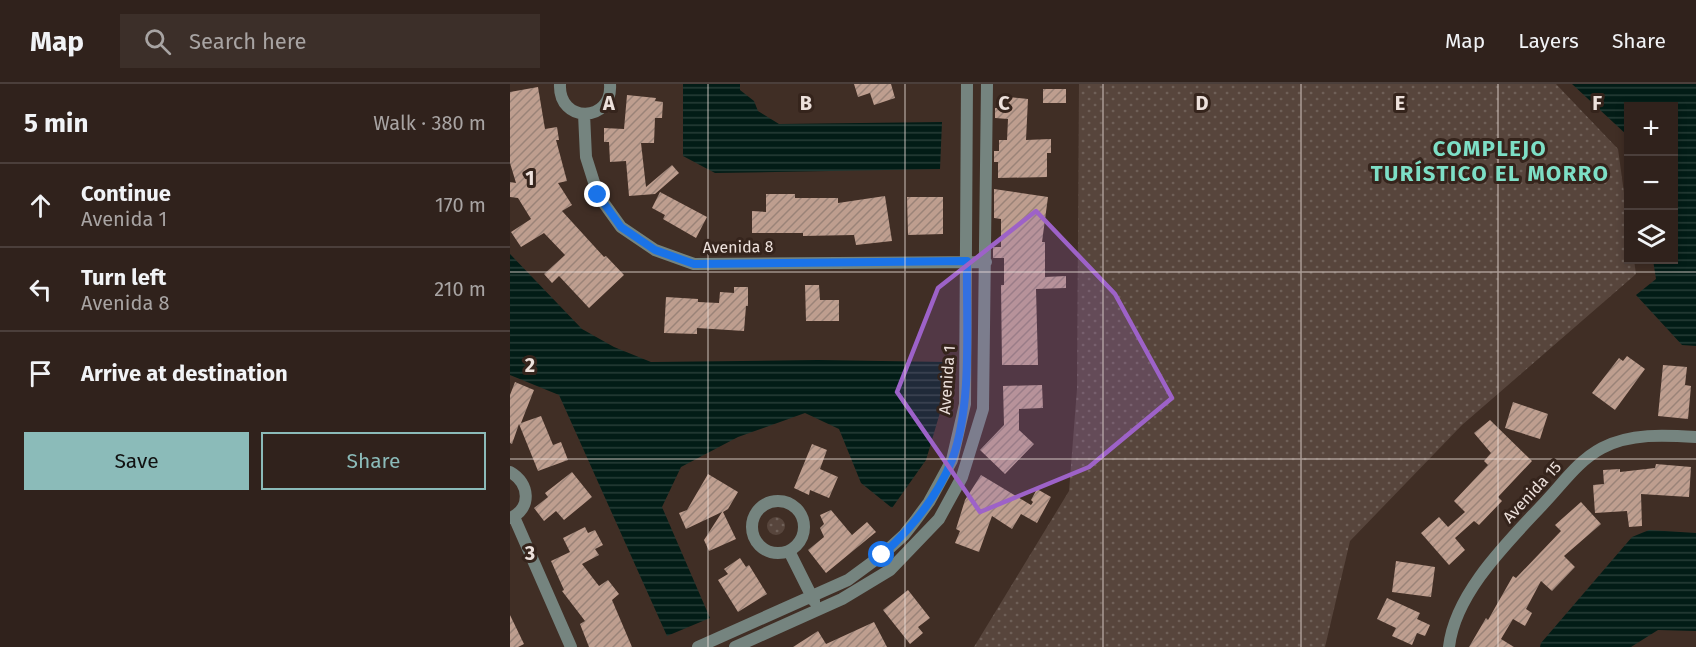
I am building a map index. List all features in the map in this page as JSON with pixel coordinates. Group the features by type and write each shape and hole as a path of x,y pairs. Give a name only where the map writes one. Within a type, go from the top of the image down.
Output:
{"street":[{"path":"560,84 560,92 566,105 577,113 584,114 598,111 604,106 610,93 610,84"},
{"name":"Avenida 1","path":"698,647 848,580 882,555 904,535 929,502 952,460 965,404 967,84"},
{"path":"735,647 864,588 890,570 939,519 962,477 983,409 987,84"},
{"name":"Avenida 8","path":"584,114 586,157 598,195 621,227 655,250 694,264 986,262"},
{"path":"966,119 987,120"},
{"name":"Avenida 15","path":"1449,647 1460,612 1490,562 1582,462 1602,448 1622,440 1658,435 1696,437"},
{"path":"955,447 971,453"},
{"path":"510,472 521,481 526,494 523,507 512,517 571,647"},
{"path":"787,502 799,510 802,516 803,537 800,543 789,551 783,554 769,552 754,538 753,518 756,512 767,503 787,502"},
{"path":"789,551 819,610"}],"highlighted area":[{"path":"1036,211 1115,294 1172,398 1089,467 980,512 897,392 938,288"}],"shaded area":[{"path":"1079,84 1556,84 1618,149 1624,193 1624,264 1635,264 1636,274 1462,425 1350,541 1325,647 974,647 1069,491 1077,389"},
{"path":"776,517 782,520 785,526 782,532 776,535 770,532 767,526 770,520"}],"water":[{"path":"683,84 740,84 740,90 754,101 758,111 779,124 942,122 940,169 715,173 683,156"},
{"path":"1572,84 1696,84 1696,346 1682,345 1636,295 1656,279 1654,264 1678,264 1678,102 1624,102 1624,132"},
{"path":"510,254 582,329 614,347 651,362 818,360 946,362 947,389 926,460 892,508 861,483 839,429 805,413 738,437 681,467 662,507 710,618 667,636 559,395 510,375"},
{"path":"1649,530 1696,533 1696,631 1658,630 1631,647 1540,647 1632,537"}],"building":[{"path":"854,84 891,84 895,98 874,105 870,93 858,97"},
{"path":"538,87 545,129 557,127 559,140 556,140 567,181 558,183 572,205 562,211 604,257 606,256 624,275 589,308 559,276 552,283 544,274 565,255 544,233 521,247 511,232 531,219 518,198 510,197 510,182 516,183 510,163 510,92"},
{"path":"1043,89 1066,89 1066,103 1043,103"},
{"path":"627,95 656,98 655,101 663,102 662,118 655,118 654,143 641,143 646,187 672,165 679,173 655,194 629,196 626,161 610,162 609,142 604,142 604,128 624,129"},
{"path":"1009,97 1028,99 1026,140 1051,139 1051,153 1047,153 1047,177 998,178 998,162 994,162 994,151 999,151 999,140 1007,140 1008,119 995,118 995,108 1008,109"},
{"path":"994,189 1048,197 1042,242 1045,242 1045,277 1066,276 1066,288 1036,289 1038,365 1002,365 1001,285 1004,285 1004,258 993,258 993,247 1001,247 1001,219 994,218"},
{"path":"660,192 707,217 696,238 663,219 665,215 652,208"},
{"path":"766,194 795,194 795,198 838,198 838,203 885,196 892,241 856,245 854,235 803,236 803,233 752,233 752,211 766,212"},
{"path":"907,197 943,197 943,234 908,235"},
{"path":"805,285 819,285 820,300 839,300 839,321 806,321"},
{"path":"734,287 748,287 744,331 697,328 697,334 664,333 666,297 719,303 720,292 734,293"},
{"path":"1627,356 1645,369 1615,410 1592,393 1619,358 1623,361"},
{"path":"1663,365 1687,367 1685,385 1691,386 1688,419 1658,416"},
{"path":"515,382 534,390 521,423 541,416 553,445 561,442 568,460 538,471 519,424 512,444 510,443 510,395"},
{"path":"1042,385 1043,408 1019,409 1019,430 1034,444 1005,474 980,450 1004,425 1003,386"},
{"path":"1513,402 1548,414 1540,439 1505,428"},
{"path":"1490,420 1532,461 1498,497 1502,501 1479,525 1474,521 1455,538 1465,550 1449,565 1421,533 1439,517 1448,527 1465,512 1454,501 1488,465 1484,461 1491,453 1474,433"},
{"path":"812,444 827,450 820,469 838,477 829,498 810,490 809,495 794,488"},
{"path":"1656,464 1691,467 1689,497 1641,494 1642,526 1629,527 1627,511 1595,513 1593,485 1604,484 1603,470 1620,469 1620,472 1655,468"},
{"path":"572,472 592,497 564,520 556,511 544,521 534,508 548,497 545,493"},
{"path":"708,474 738,492 728,509 723,512 736,539 709,551 704,540 722,512 686,529 679,513 687,510"},
{"path":"981,475 1031,505 1037,489 1051,497 1037,523 1021,514 1012,529 992,516 979,552 955,543 960,531 956,529 965,500"},
{"path":"1581,502 1601,524 1564,556 1575,567 1552,591 1541,581 1526,609 1532,613 1525,626 1513,619 1501,639 1514,647 1469,647 1486,618 1488,620 1513,576 1516,578 1561,531 1555,525"},
{"path":"831,510 852,535 867,522 876,532 826,573 808,550 824,537 820,528 824,524 820,515"},
{"path":"585,527 588,533 595,530 603,545 595,549 599,555 582,564 599,586 608,580 619,594 612,600 632,647 589,647 580,624 585,621 562,591 564,590 551,561 570,552 563,538"},
{"path":"740,558 746,567 749,565 767,594 738,612 718,580 728,574 724,569"},
{"path":"1396,561 1435,567 1431,597 1392,592"},
{"path":"908,590 930,618 918,627 923,633 910,644 883,610"},
{"path":"1387,598 1420,613 1417,619 1430,625 1425,636 1417,633 1412,645 1392,636 1396,628 1377,619"},
{"path":"510,615 524,644 518,647 510,647"},
{"path":"874,622 887,647 793,647 818,631 826,644"}],"district":[{"name":"COMPLEJO TURÍSTICO EL MORRO","path":"1490,160"}],"route":[{"path":"598,195 621,227 655,250 694,264 967,261 965,404 952,460 929,502 915,521 904,535 882,555"}]}
